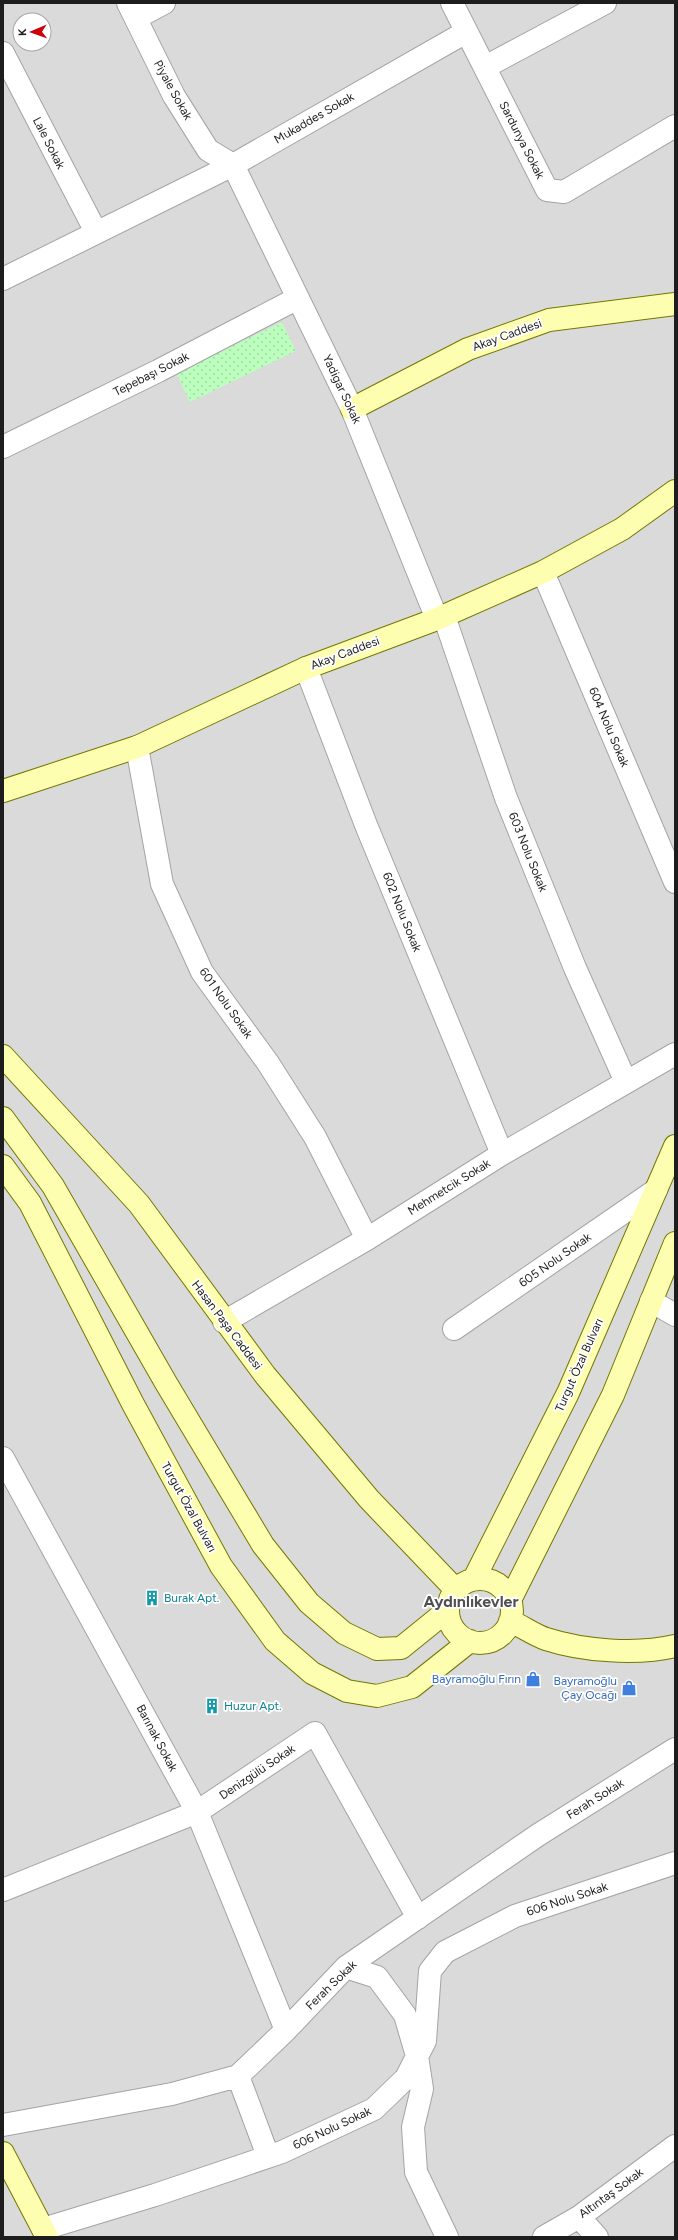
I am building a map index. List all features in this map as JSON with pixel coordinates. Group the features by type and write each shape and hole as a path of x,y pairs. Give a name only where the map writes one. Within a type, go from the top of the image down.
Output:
{"street":[{"path":"132,11 164,3"},
{"path":"452,3 485,67 605,3"},
{"name":"Piyale Sokak","path":"132,11 174,96 208,150 233,165"},
{"name":"Mukaddes Sokak","path":"3,278 233,165 466,32"},
{"name":"Lale Sokak","path":"3,53 96,232"},
{"name":"Sardunya Sokak","path":"485,67 547,190 564,192 675,126"},
{"name":"Yadigar Sokak","path":"233,165 352,409 441,617"},
{"name":"Tepebaşı Sokak","path":"3,447 158,371 298,298"},
{"name":"Akay Caddesi","path":"352,409 468,349 549,320 675,304"},
{"name":"Akay Caddesi","path":"3,791 137,747 306,668 441,617 543,572 622,529 675,491"},
{"name":"604 Nolu Sokak","path":"543,572 675,882"},
{"name":"603 Nolu Sokak","path":"441,617 506,798 575,968 626,1082"},
{"name":"602 Nolu Sokak","path":"306,668 366,825 502,1154"},
{"name":"601 Nolu Sokak","path":"137,747 162,884 202,972 268,1063 315,1137 367,1239"},
{"name":"Mehmetcik Sokak","path":"224,1322 367,1239 502,1154 675,1054"},
{"name":"Hasan Paşa Caddesi","path":"3,1056 139,1204 224,1322 265,1375 452,1600"},
{"path":"3,1118 53,1186 166,1384 263,1545 309,1603 344,1633 377,1649 401,1648 452,1600 464,1583 474,1579 495,1583 504,1590 510,1610 546,1638 589,1648 658,1650 675,1646"},
{"name":"Turgut Özal Bulvarı","path":"474,1579 568,1393 675,1146"},
{"name":"Turgut Özal Bulvarı","path":"3,1166 30,1203 133,1404 221,1566 275,1641 312,1673 347,1691 377,1696 412,1687 470,1642"},
{"name":"605 Nolu Sokak","path":"454,1329 656,1190"},
{"path":"452,1600 454,1630 470,1642 490,1641 499,1637 510,1610 613,1395 650,1301 675,1243"},
{"path":"650,1301 675,1315"},
{"name":"Barınak Sokak","path":"3,1458 197,1812 286,2030"},
{"name":"Denizgülü Sokak","path":"3,1890 197,1812 315,1733 418,1918"},
{"name":"Ferah Sokak","path":"3,2125 172,2094 238,2076 286,2030 346,1967 538,1836 675,1749"},
{"name":"606 Nolu Sokak","path":"45,2233 268,2156 374,2109 406,2078 425,2041 430,1971 445,1952 515,1916 675,1863"},
{"path":"346,1967 377,1977 405,2015 417,2056 422,2089 413,2127 416,2172 447,2237"},
{"path":"238,2076 268,2156"},
{"name":"Altıntaş Sokak","path":"544,2237 580,2217 675,2146"},
{"path":"3,2153 45,2233"},
{"path":"580,2217 598,2237"}],"shaded area":[{"path":"3,3 675,3 675,2237 3,2237"}],"green space":[{"path":"282,322 296,351 190,402 176,373"}],"place":[{"name":"Burak Apt.","path":"152,1598"},
{"name":"Bayramoğlu Fırın","path":"533,1679"},
{"name":"Bayramoğlu Çay Ocağı","path":"629,1688"},
{"name":"Huzur Apt.","path":"212,1706"}],"district":[{"name":"Aydınlıkevler","path":"471,1601"}]}
